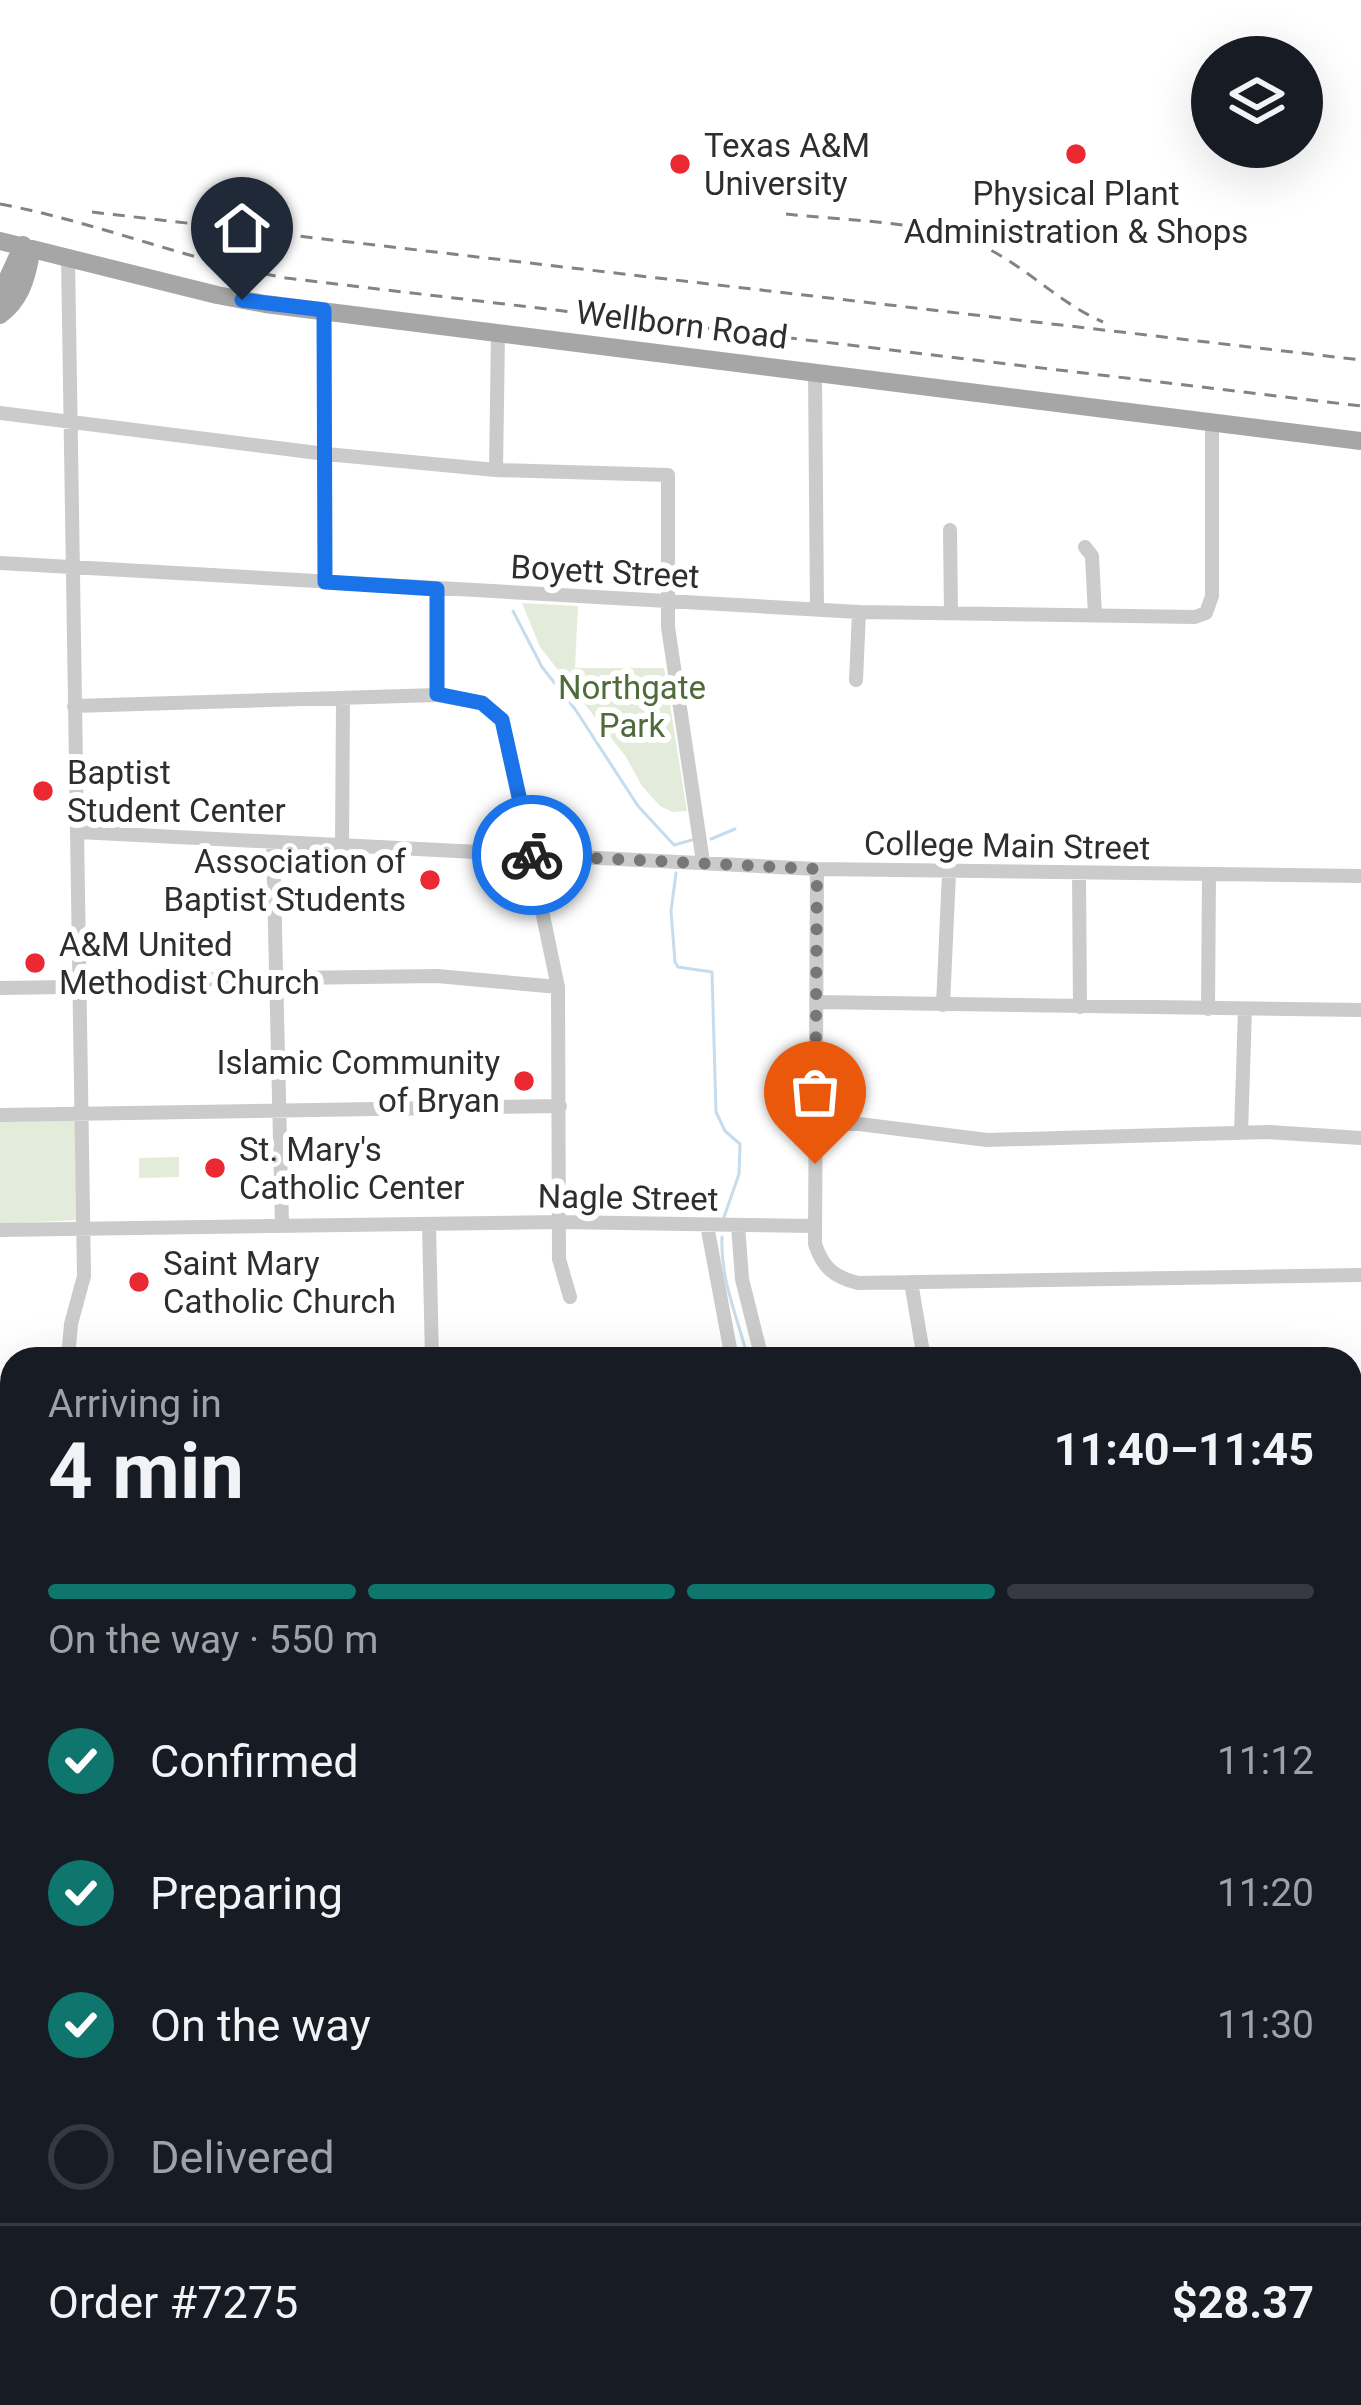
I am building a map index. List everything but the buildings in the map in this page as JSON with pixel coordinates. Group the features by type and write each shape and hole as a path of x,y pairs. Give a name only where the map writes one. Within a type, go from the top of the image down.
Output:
{"main road":[{"name":"Wellborn Road","path":"0,241 217,296 1361,441"},
{"path":"0,295 23,245"},
{"path":"0,315 13,304 26,278 30,258 23,245"}],"street":[{"path":"68,256 84,1228 84,1287 71,1324 69,1347"},
{"path":"324,310 325,582"},
{"path":"496,470 498,332"},
{"path":"815,371 817,609"},
{"path":"0,413 496,470 668,475 668,628 703,862"},
{"name":"Boyett Street","path":"0,563 859,613 1195,617 1206,613 1212,596 1212,423"},
{"path":"950,530 951,613"},
{"path":"1085,547 1092,556 1095,615"},
{"path":"437,589 437,694"},
{"path":"856,680 859,613"},
{"path":"74,706 437,694 482,703 502,720 558,987 559,1259 570,1298"},
{"path":"342,846 344,700"},
{"name":"College Main Street","path":"78,832 817,869 1361,876"},
{"path":"273,843 282,1225"},
{"path":"817,869 815,1226 820,1261 831,1273 858,1283 1361,1275"},
{"path":"943,1005 949,873"},
{"path":"1079,874 1080,1006"},
{"path":"1208,1009 1209,875"},
{"path":"0,988 67,987 80,981 437,976 558,987"},
{"path":"816,1002 1361,1010"},
{"path":"1241,1133 1245,1009"},
{"path":"0,1114 560,1106"},
{"path":"815,1124 882,1126 987,1140 1304,1132 1361,1138"},
{"name":"Nagle Street","path":"0,1229 560,1222 815,1226"},
{"path":"429,1225 432,1347"},
{"path":"707,1225 730,1347"},
{"path":"738,1225 742,1279 759,1347"},
{"path":"910,1282 922,1347"}],"green space":[{"name":"Northgate Park","path":"522,603 578,606 575,668 664,668 687,811 672,812 660,806 642,786 626,757 540,647"},
{"path":"0,1117 76,1119 78,1220 0,1224"},
{"path":"179,1157 179,1177 139,1178 139,1158"}],"waterway":[{"path":"513,611 542,667 638,806 674,845 692,840"},
{"path":"711,839 735,829"},
{"path":"676,873 671,911 675,962 678,967 712,972 716,1112 725,1131 740,1144 739,1174 724,1217"},
{"path":"722,1237 727,1284 745,1347"}],"railway":[{"path":"0,204 286,278 1361,406"},
{"path":"92,212 1361,360"},
{"path":"786,214 908,226 956,236 995,252 1103,322"}],"way so far":[{"path":"532,855 817,869 815,1164"}],"place":[{"name":"Physical Plant Administration & Shops","path":"1076,154"},
{"name":"Texas A&M University","path":"680,164"},
{"name":"Baptist Student Center","path":"43,791"},
{"name":"Association of Baptist Students","path":"430,880"},
{"name":"A&M United Methodist Church","path":"35,963"},
{"name":"Islamic Community of Bryan","path":"524,1081"},
{"name":"St. Mary's Catholic Center","path":"215,1168"},
{"name":"Saint Mary Catholic Church","path":"139,1282"}],"route":[{"path":"242,300 324,310 325,582 437,589 437,694 471,698 502,720 532,855"}]}
